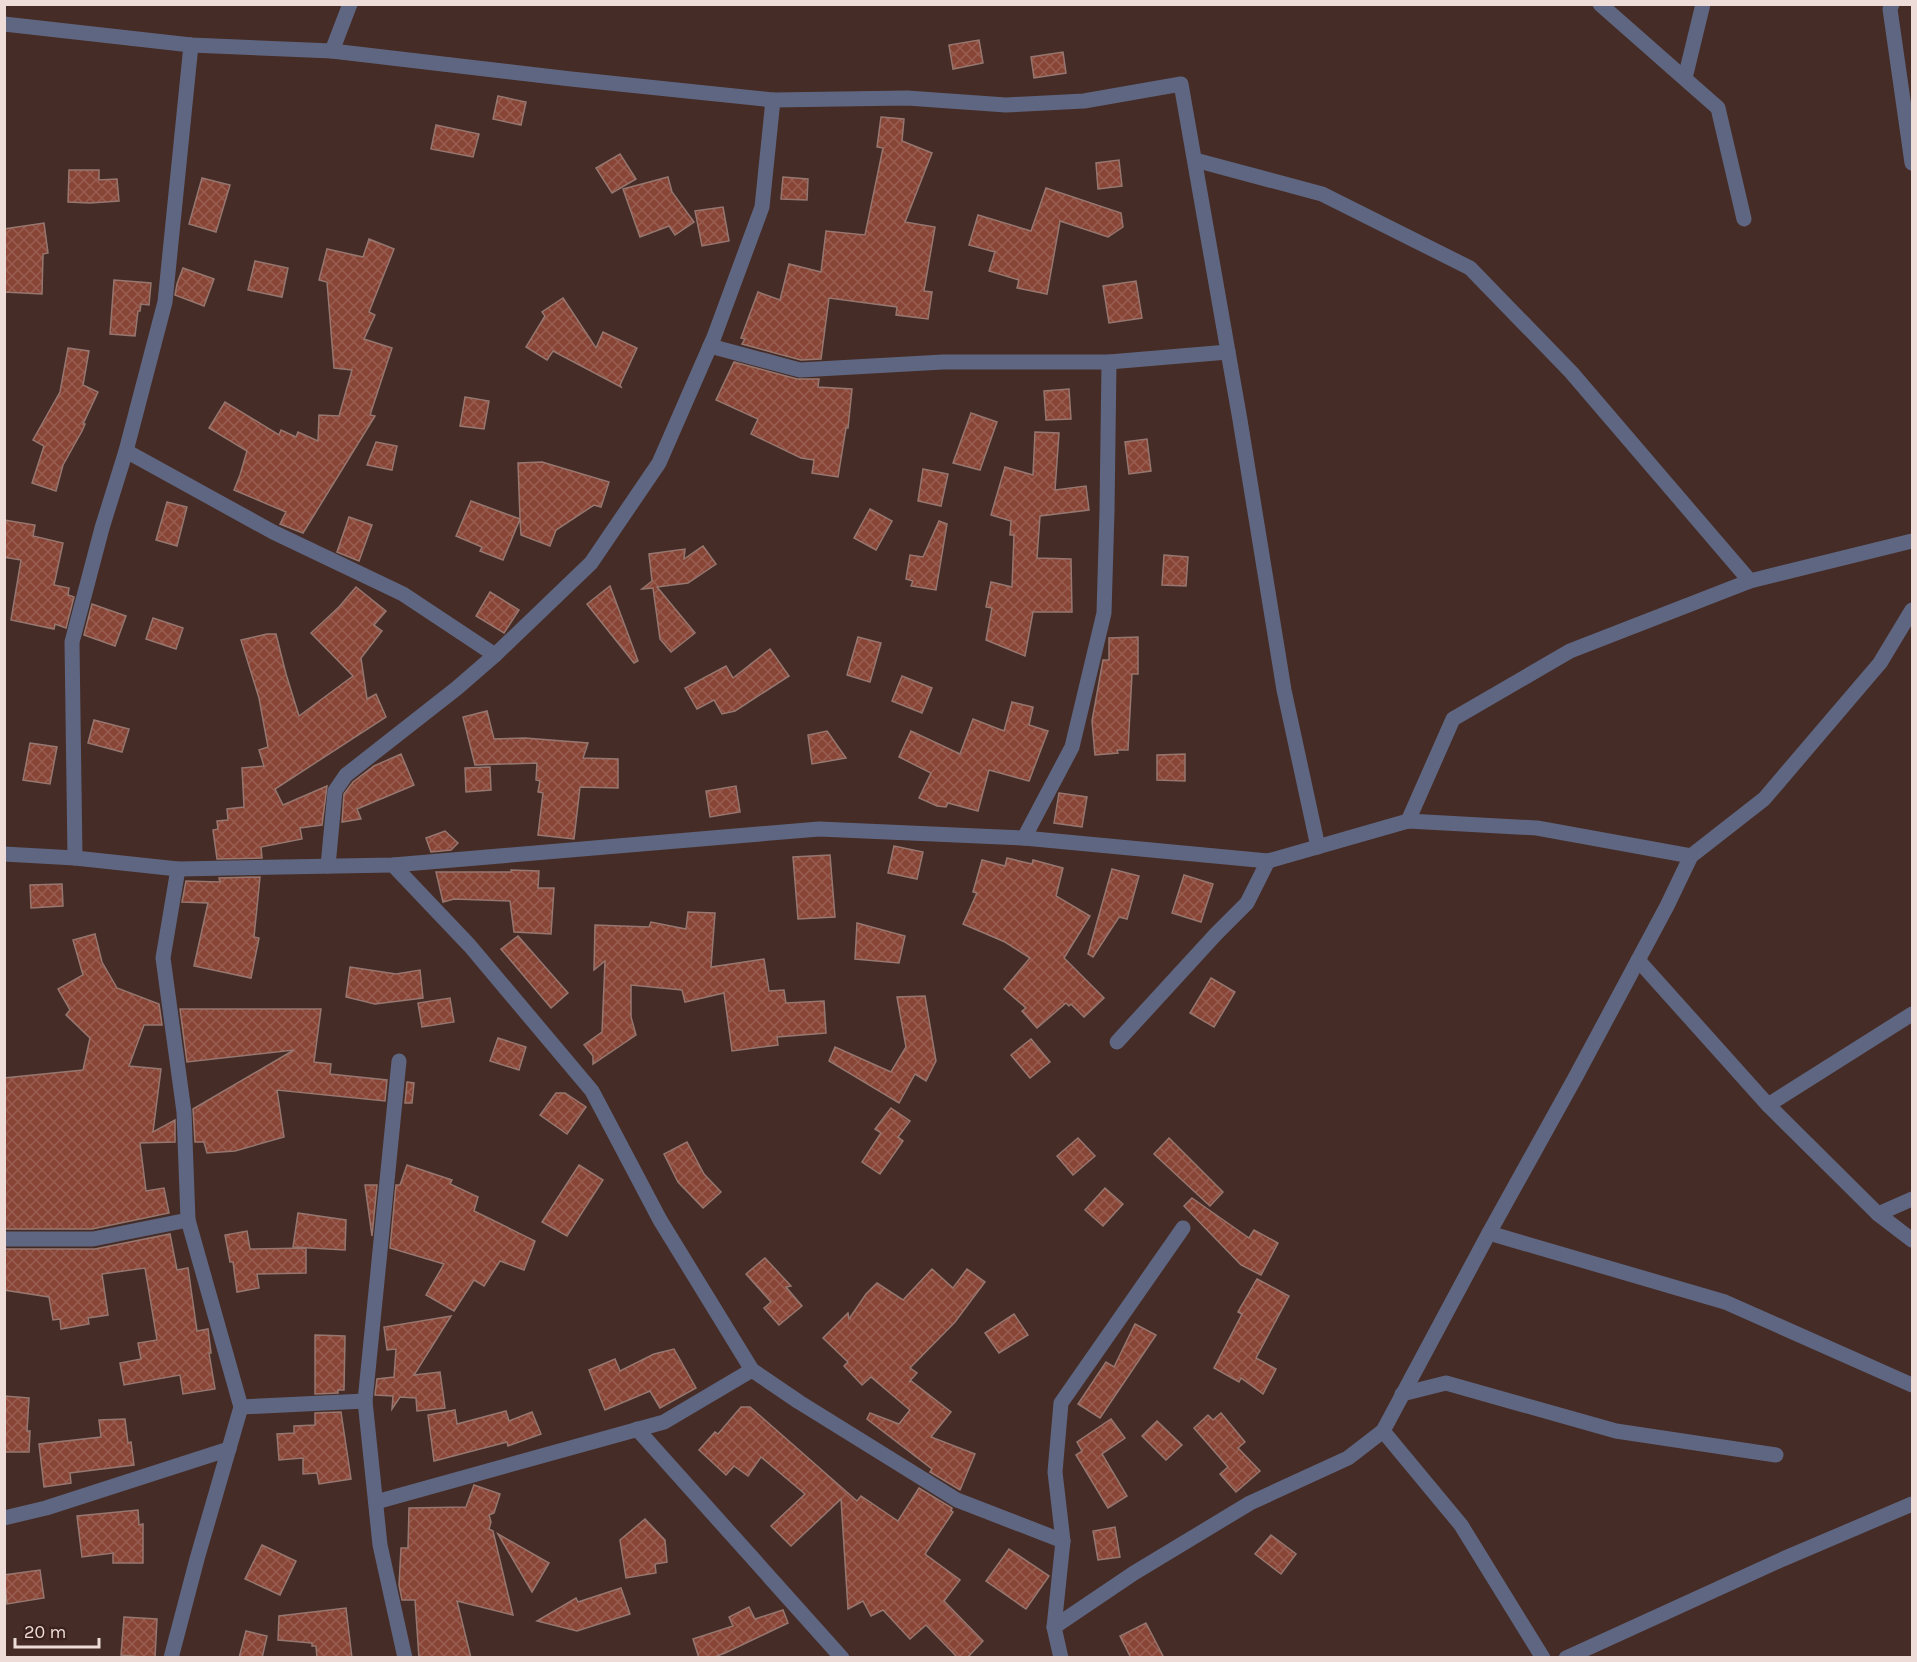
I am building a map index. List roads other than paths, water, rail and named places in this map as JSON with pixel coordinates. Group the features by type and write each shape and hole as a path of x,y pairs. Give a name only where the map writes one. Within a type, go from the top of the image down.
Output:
{"street":[{"path":"332,51 350,4"},
{"path":"1600,4 1718,108 1744,219"},
{"path":"1685,78 1703,4"},
{"path":"1892,4 1890,9 1912,163"},
{"path":"4,24 191,45 332,51 773,100 907,98 1006,105 1084,101 1181,84 1284,690 1318,847"},
{"path":"75,858 72,642 165,302 191,45"},
{"path":"328,866 335,791 346,775 457,688 591,563 659,463 710,346 762,207 773,100"},
{"path":"1194,160 1322,194 1470,268 1571,372 1750,581"},
{"path":"710,346 800,370 943,362 1109,362 1228,352"},
{"path":"1024,838 1072,747 1104,613 1109,362"},
{"path":"126,451 273,531 403,594 495,655"},
{"path":"1408,821 1453,719 1570,651 1750,581 1912,541"},
{"path":"1054,1627 1134,1573 1250,1503 1348,1458 1383,1431 1575,1078 1691,856 1764,799 1880,663 1912,610"},
{"path":"4,854 75,858 178,869 393,865 819,829 1024,838 1268,861 1408,821 1537,828 1691,856"},
{"path":"1117,1042 1247,903 1268,861"},
{"path":"393,865 470,946 592,1091 660,1220 752,1370 799,1402 957,1500 1063,1540"},
{"path":"171,1658 241,1407 188,1220 184,1112 163,958 178,869"},
{"path":"1638,960 1767,1106 1878,1214 1912,1240"},
{"path":"1767,1106 1912,1014"},
{"path":"399,1061 365,1401 380,1545 405,1658"},
{"path":"1878,1214 1912,1199"},
{"path":"4,1239 93,1239 188,1220"},
{"path":"1061,1658 1054,1627 1063,1540 1055,1472 1061,1403 1183,1228"},
{"path":"1489,1233 1725,1302 1912,1386"},
{"path":"376,1502 664,1422 752,1370"},
{"path":"1402,1394 1446,1383 1616,1431 1776,1455"},
{"path":"241,1407 365,1401"},
{"path":"637,1429 842,1658"},
{"path":"1383,1431 1461,1525 1543,1658"},
{"path":"4,1518 46,1508 229,1449"},
{"path":"1566,1658 1783,1559 1912,1504"}]}
